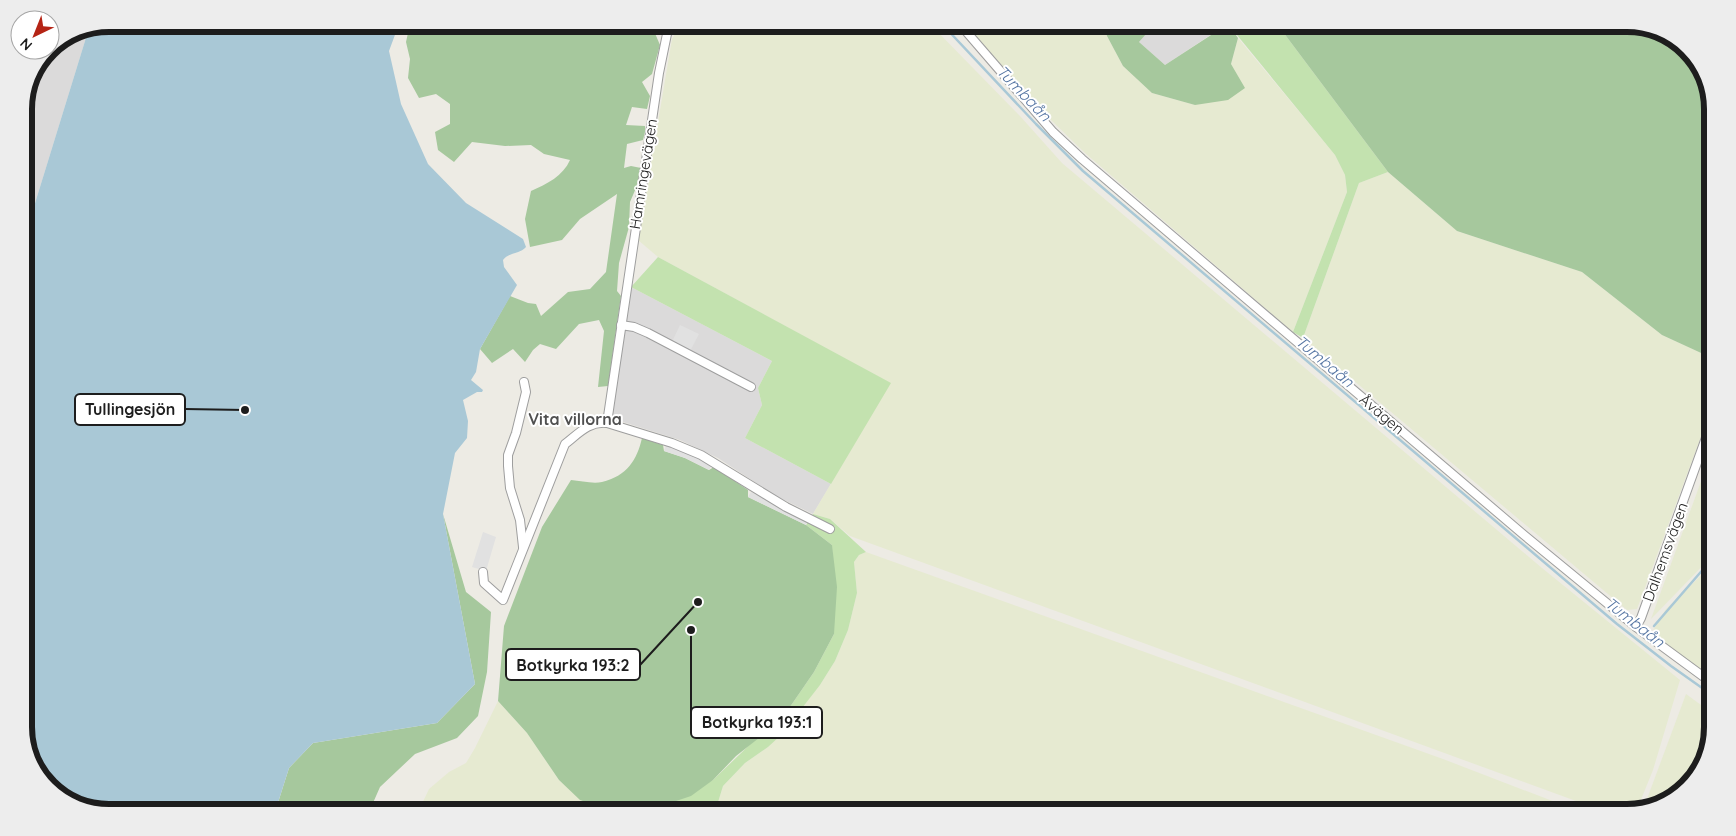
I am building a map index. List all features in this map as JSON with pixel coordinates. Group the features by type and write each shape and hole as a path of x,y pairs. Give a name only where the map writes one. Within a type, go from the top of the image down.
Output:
{"street":[{"name":"Hamringevägen","path":"607,422 659,73 668,33"},
{"name":"Åvägen","path":"967,33 1053,132 1082,159 1524,535 1636,627 1704,677"},
{"path":"621,325 639,329 751,387"},
{"path":"524,382 526,392 516,433 508,455 508,466 510,488 520,520 524,549"},
{"path":"483,572 484,583 503,600 565,444 583,429 600,422 607,422 672,443 701,455 786,507 830,529"},
{"name":"Dalhemsvägen","path":"1636,627 1641,618 1704,444"}],"shaded area":[{"path":"1147,33 1213,33 1165,65 1139,42"},
{"path":"86,36 33,210 33,105 35,90 40,75 51,60 60,60 60,51 80,38"},
{"path":"631,287 772,361 758,388 762,405 745,438 831,484 813,514 776,496 718,458 680,440 614,418 612,413"},
{"path":"680,325 699,334 689,353 671,344"},
{"path":"666,445 712,465 709,470 685,458 664,451"},
{"path":"751,492 808,520 806,525 748,497"},
{"path":"483,532 496,537 486,571 472,567"}],"green space":[{"path":"408,33 655,33 660,45 652,74 642,82 650,96 647,109 632,107 626,125 645,126 645,132 643,140 627,144 624,168 631,166 641,168 630,202 629,227 619,263 617,291 621,296 608,386 598,387 604,331 599,320 579,324 556,349 540,344 533,350 525,362 513,349 492,363 480,349 510,296 536,304 541,316 568,292 590,289 606,272 617,194 580,219 562,240 530,247 525,219 531,191 559,175 570,160 544,154 531,145 505,146 472,142 454,162 438,150 435,132 450,124 450,104 436,94 419,98 408,78 410,59 406,42"},
{"path":"676,33 939,33 1020,116 1062,163 1542,568 1680,680 1653,770 1640,802 1584,804 850,536 830,519 813,514 890,383 658,257 638,240 672,39"},
{"path":"973,33 1106,33 1123,66 1152,93 1195,105 1231,64 1238,38 1335,155 1345,175 1347,192 1293,332 1085,153 1050,119"},
{"path":"1106,33 1147,33 1139,42 1165,65 1214,33 1234,33 1238,38 1231,64 1245,88 1228,100 1195,105 1152,93 1123,66"},
{"path":"1235,33 1284,33 1388,172 1359,183 1303,338 1293,332 1347,192 1345,175 1335,155"},
{"path":"1284,33 1626,33 1641,34 1661,40 1677,52 1691,67 1696,75 1702,95 1703,354 1662,335 1582,272 1457,231 1388,172"},
{"path":"1388,172 1457,231 1582,272 1662,335 1703,354 1704,430 1637,609 1627,610 1303,338 1359,183"},
{"path":"658,257 891,383 831,484 745,438 762,405 758,388 772,361 631,287"},
{"path":"642,438 663,445 664,451 685,458 709,470 714,467 748,490 748,497 806,525 832,545 837,587 834,634 814,672 773,727 736,756 713,780 691,796 667,804 592,804 580,800 559,780 527,733 498,701 504,626 542,527 571,480 598,483 611,479 630,466"},
{"path":"1704,474 1704,565 1651,619"},
{"path":"443,514 466,592 491,612 487,672 478,716 457,738 415,754 380,787 373,804 278,804 289,768 313,743 437,723 475,684"},
{"path":"813,514 830,519 866,552 859,555 854,562 857,593 848,630 835,661 820,685 781,735 745,763 723,786 717,804 661,804 713,780 792,704 814,672 834,634 832,545 806,525"},
{"path":"866,552 1443,759 1560,804 717,804 723,786 745,763 768,747 820,685 835,661 848,630 857,593 854,562 859,555"},
{"path":"1704,573 1704,671 1651,634 1666,609"},
{"path":"1686,694 1704,707 1702,741 1696,761 1677,784 1656,798 1646,801"},
{"path":"498,701 527,733 559,780 581,800 592,804 422,804 429,789 449,772 466,763"}],"water":[{"path":"110,33 396,33 389,51 401,104 428,164 466,203 523,239 526,247 505,257 503,260 504,267 517,285 480,349 476,372 471,380 483,390 463,400 468,421 467,438 455,453 443,514 475,684 437,723 313,743 289,768 278,804 110,804 95,802 75,796 67,791 45,769 40,761 33,731 33,210 86,36"}],"waterway":[{"name":"Tumbaån","path":"950,33 1083,171 1617,624 1704,689"},
{"path":"1654,626 1704,569"}],"place":[{"name":"Tullingesjön","path":"245,410"},
{"name":"Botkyrka 193:2","path":"698,602"},
{"name":"Botkyrka 193:1","path":"691,630"}],"district":[{"name":"Vita villorna","path":"575,419"}]}
